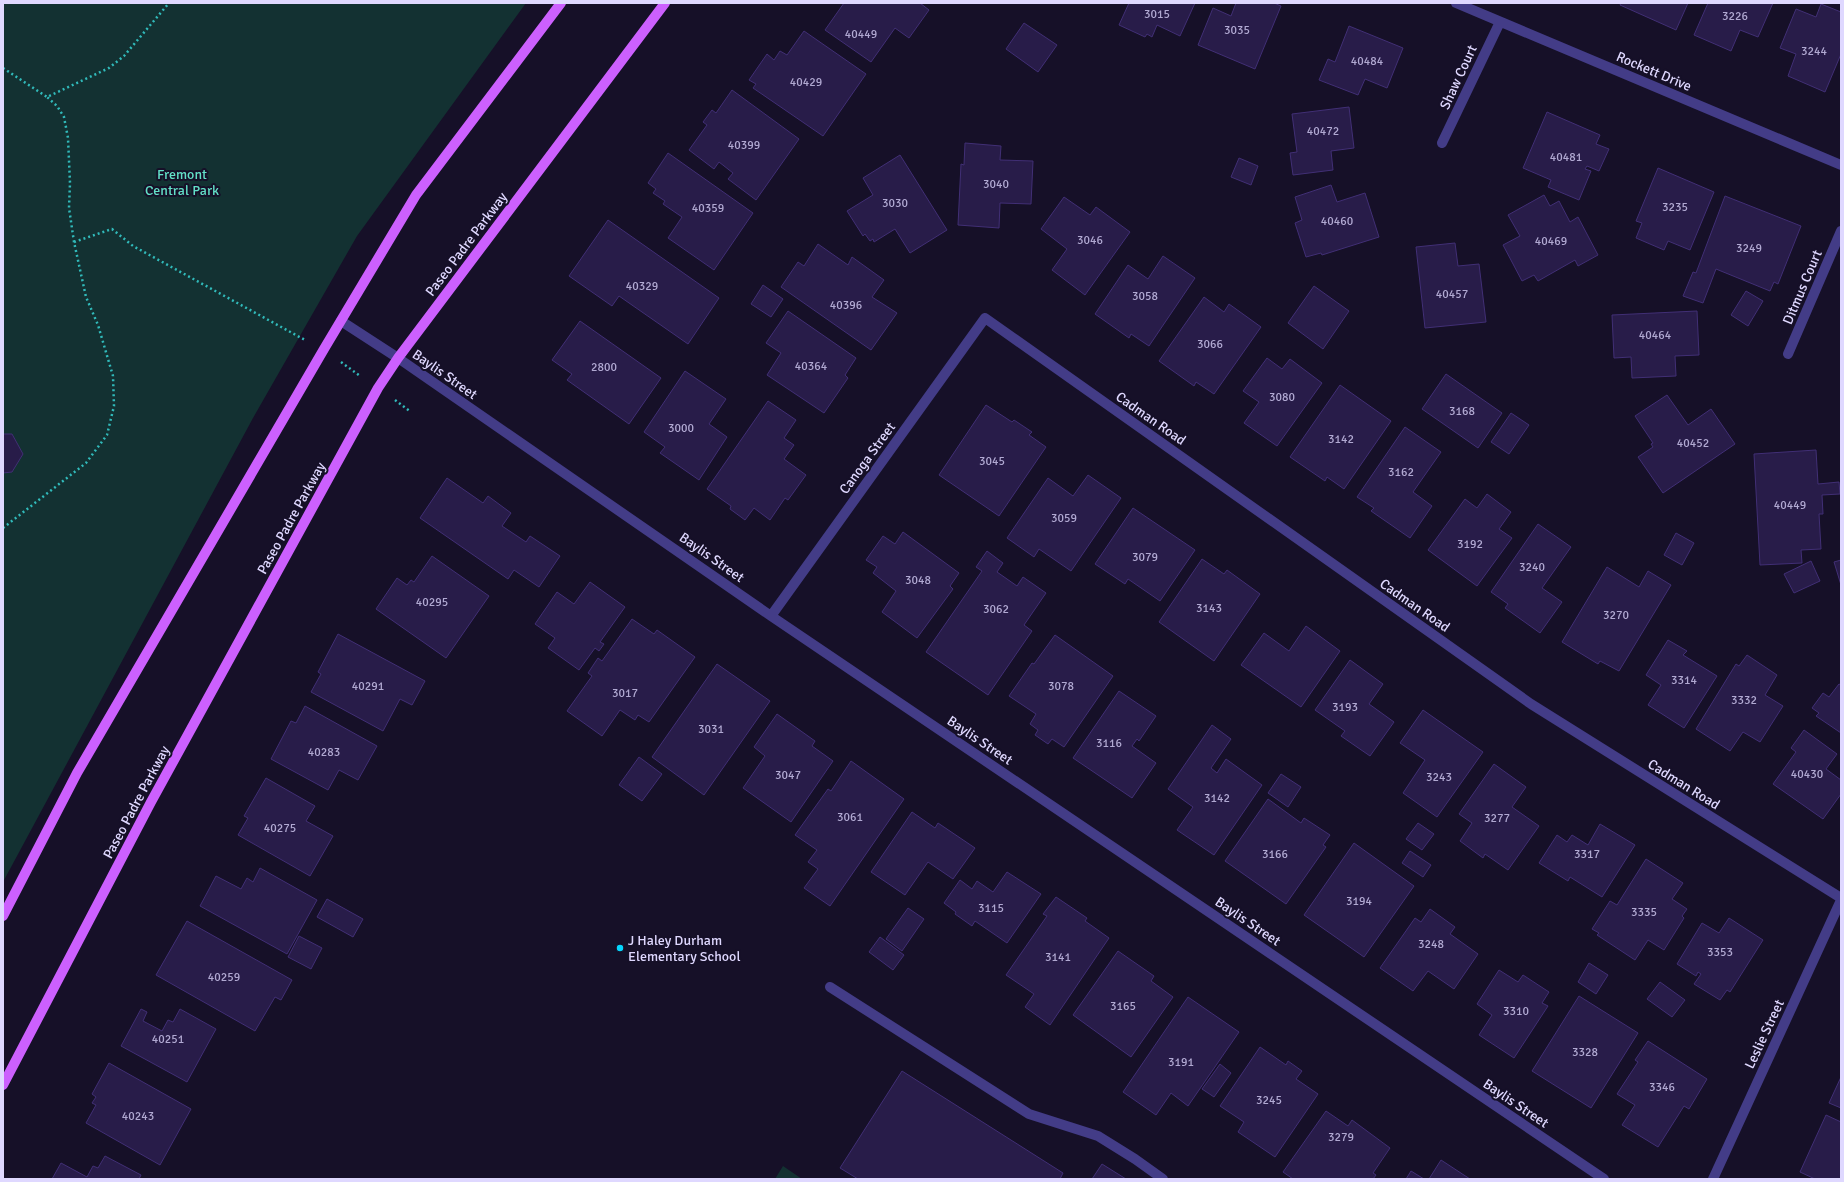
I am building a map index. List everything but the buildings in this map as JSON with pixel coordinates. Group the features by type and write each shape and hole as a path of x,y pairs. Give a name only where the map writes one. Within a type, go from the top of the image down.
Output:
{"main road":[{"path":"3,916 77,773 324,349 416,195 561,3"},
{"name":"Paseo Padre Parkway","path":"3,1085 151,802 378,388 398,358 665,3"}],"street":[{"name":"Rockett Drive","path":"1456,3 1841,165"},
{"name":"Shaw Court","path":"1442,143 1500,22"},
{"name":"Ditmus Court","path":"1788,354 1841,231"},
{"name":"Canoga Street","path":"771,616 985,318"},
{"name":"Cadman Road","path":"985,318 1531,704 1841,899"},
{"name":"Baylis Street","path":"341,321 398,358 771,616 1604,1179"},
{"name":"Leslie Street","path":"1713,1179 1841,899"},
{"path":"830,987 1029,1114 1098,1136 1135,1159 1163,1179"}],"path":[{"path":"47,97 109,68 124,56 169,3"},
{"path":"3,68 47,97 57,106 64,117 68,138 70,183 69,208 74,242 86,296 98,325 113,376 114,406 107,434 86,462 3,528"},
{"path":"74,242 112,229 133,246 324,349 411,412"}],"green space":[{"name":"Fremont Central Park","path":"3,3 526,3 357,236 253,418 3,882"},
{"path":"783,1166 802,1179 775,1179"}],"place":[{"name":"J Haley Durham Elementary School","path":"620,948"}]}
